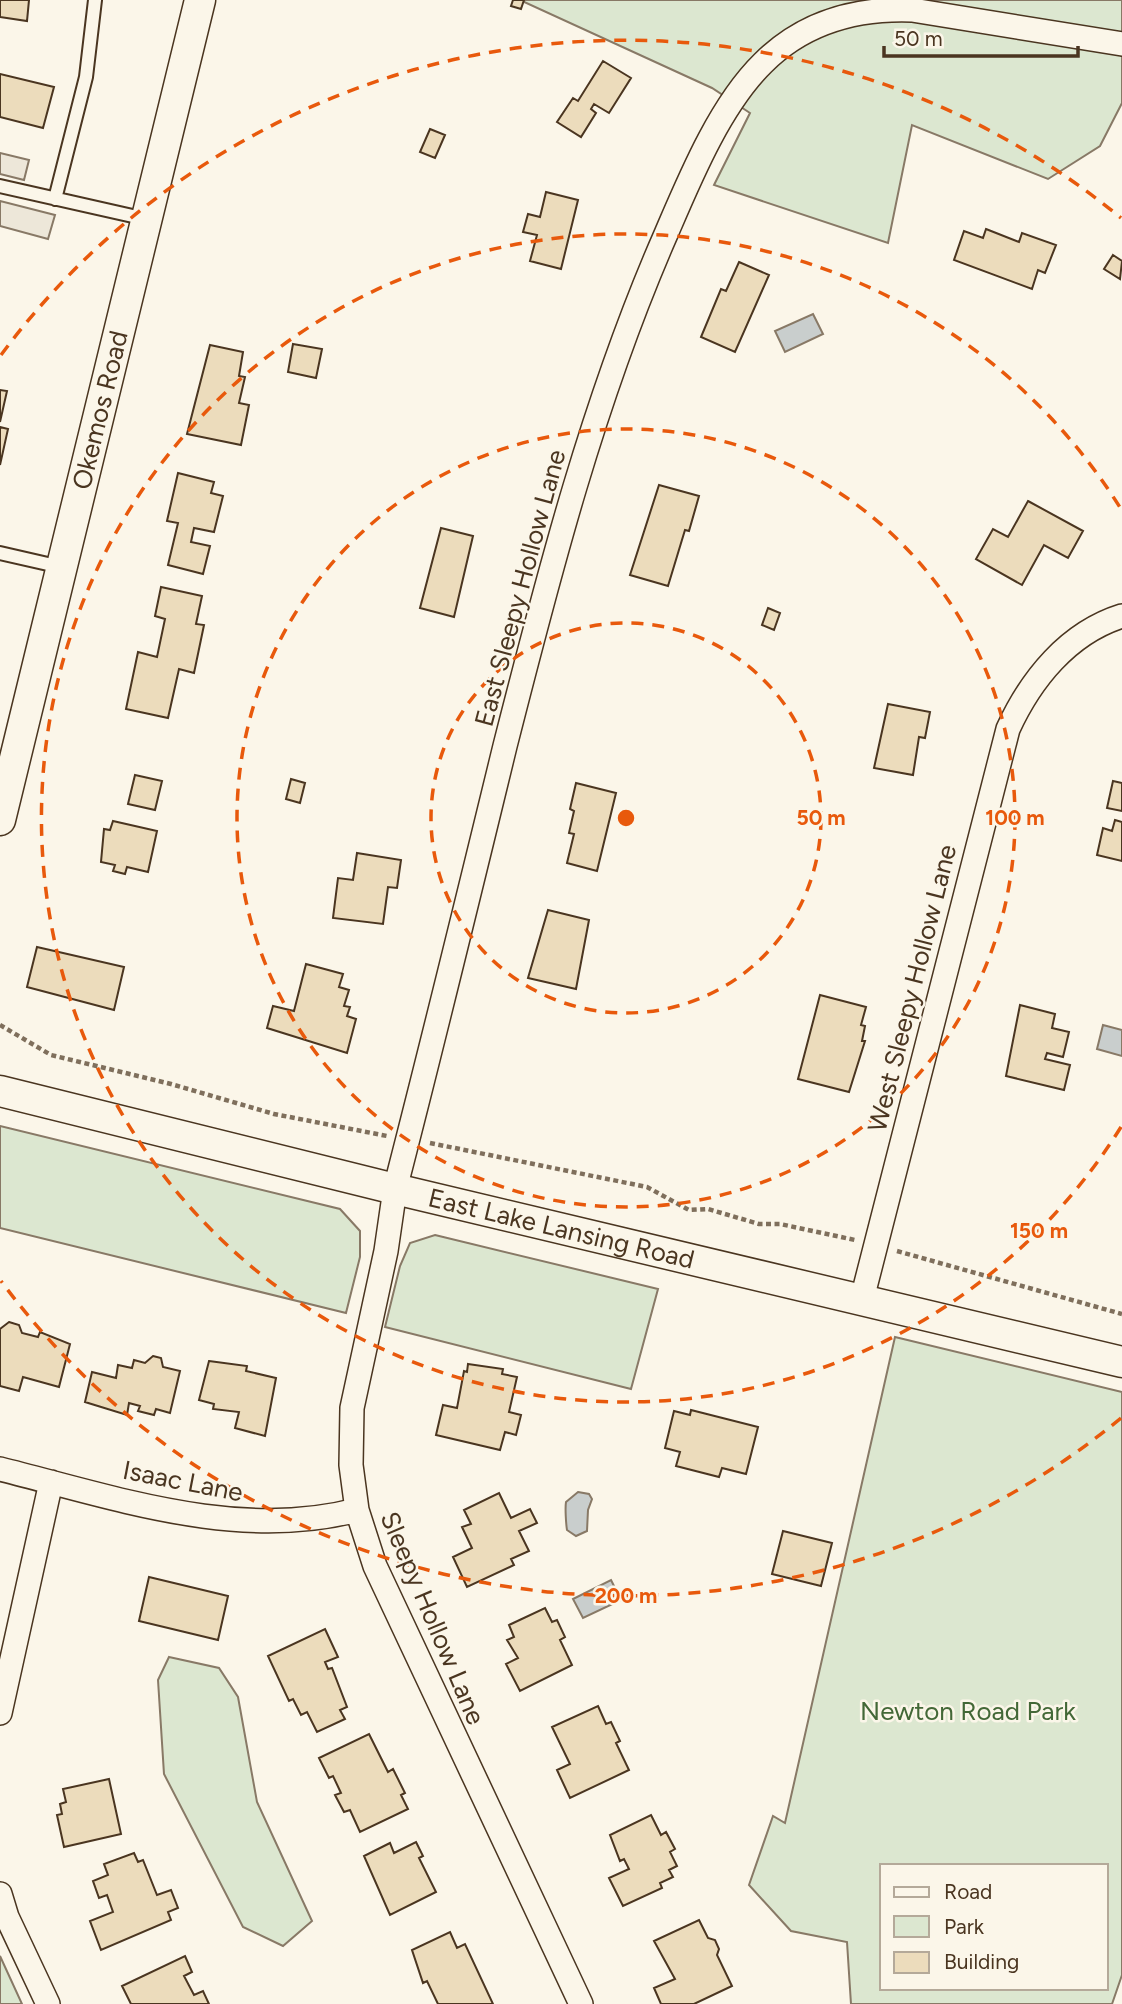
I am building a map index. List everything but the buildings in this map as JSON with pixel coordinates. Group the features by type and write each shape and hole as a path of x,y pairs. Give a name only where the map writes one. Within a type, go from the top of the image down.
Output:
{"street":[{"name":"Okemos Road","path":"2,804 200,0"},
{"name":"East Sleepy Hollow Lane","path":"395,1189 535,627 570,503 621,345 674,215 734,100 761,64 789,41 841,16 886,9 912,10 1122,44"},
{"name":"West Sleepy Hollow Lane","path":"862,1299 1008,729 1025,696 1046,667 1085,633 1122,616"},
{"name":"East Lake Lansing Road","path":"0,1091 395,1189 1122,1362"},
{"name":"Sleepy Hollow Lane","path":"395,1189 386,1251 352,1408 351,1465 357,1510 374,1566 398,1621 581,2004"},
{"name":"Isaac Lane","path":"0,1469 225,1521 325,1519 357,1510"},
{"path":"0,1713 51,1482"},
{"path":"0,1894 7,1917 48,2004"}],"lane":[{"path":"55,200 86,77 94,0"},
{"path":"0,186 146,219"},
{"path":"0,553 61,567"}],"path":[{"path":"0,1025 51,1055 172,1084 322,1126 408,1139 647,1188 689,1210 722,1212 759,1224 780,1224 877,1245 1122,1314"}],"green space":[{"path":"520,0 1122,0 1122,103 1100,146 1048,179 912,125 888,243 714,185 750,113 712,88"},
{"path":"0,1126 340,1209 360,1231 360,1257 346,1313 0,1228"},
{"path":"435,1235 658,1289 631,1389 385,1327 400,1266 410,1243"},
{"name":"Newton Road Park","path":"895,1337 1122,1392 1122,1975 1112,2004 851,2004 847,1942 791,1931 749,1885 773,1816 785,1823"},
{"path":"169,1657 219,1668 238,1697 257,1802 312,1921 283,1946 243,1927 164,1774 158,1680"},
{"path":"0,1956 22,2004 0,2004"}],"shaded area":[{"path":"0,153 29,160 24,180 0,174"},
{"path":"0,201 55,215 48,239 0,226"},
{"path":"813,314 823,334 785,352 775,331"},
{"path":"1103,1025 1122,1030 1122,1056 1097,1049"},
{"path":"578,1492 589,1494 592,1499 588,1510 587,1531 576,1536 567,1530 566,1502"},
{"path":"611,1580 621,1600 583,1618 573,1599"}]}
